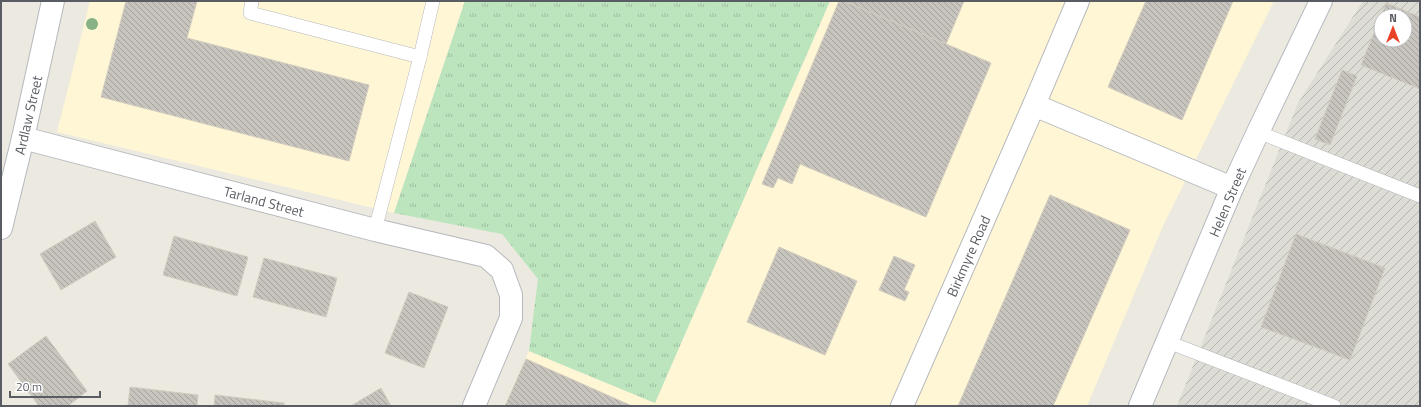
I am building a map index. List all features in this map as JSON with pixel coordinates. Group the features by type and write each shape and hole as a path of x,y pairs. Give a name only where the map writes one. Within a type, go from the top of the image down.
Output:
{"street":[{"name":"Ardlaw Street","path":"1,228 23,138 53,1"},
{"name":"Birkmyre Road","path":"902,406 1034,106 1078,1"},
{"name":"Helen Street","path":"1140,406 1232,188 1321,1"},
{"path":"1034,106 1232,188"},
{"name":"Tarland Street","path":"23,138 375,230 486,256 502,270 511,294 511,318 474,406"}],"lane":[{"path":"252,1 250,13 420,57"},
{"path":"375,230 433,1"},
{"path":"1258,132 1420,196"},
{"path":"1168,342 1334,406"}],"shaded area":[{"path":"90,1 465,1 394,213 57,132"},
{"path":"830,1 1274,1 1162,228 1087,406 504,406 529,351 655,403"},
{"path":"1363,1 1420,1 1420,406 1177,406 1298,103"}],"green space":[{"path":"465,1 830,1 655,403 529,351 538,279 502,234 394,213"}],"building":[{"path":"126,1 197,1 187,38 369,85 349,161 101,97"},
{"path":"839,1 844,1 991,63 926,217 800,164 792,184 778,178 773,188 762,184"},
{"path":"844,1 964,1 946,44"},
{"path":"1146,1 1233,1 1182,120 1108,87"},
{"path":"1386,3 1398,8 1384,8"},
{"path":"1413,14 1420,17 1420,89 1361,65 1373,35 1373,48 1413,48"},
{"path":"1342,70 1357,76 1330,145 1315,139"},
{"path":"1050,195 1130,230 1053,406 958,406"},
{"path":"95,221 116,257 61,290 40,254"},
{"path":"1296,234 1385,268 1350,360 1261,327"},
{"path":"174,236 248,257 237,296 163,275"},
{"path":"779,247 857,281 825,355 747,322"},
{"path":"894,256 915,265 904,290 909,292 905,301 879,290"},
{"path":"264,258 337,278 326,317 253,297"},
{"path":"409,292 448,307 424,368 385,353"},
{"path":"46,336 87,391 68,406 39,406 8,364"},
{"path":"526,359 632,406 505,406"},
{"path":"130,387 198,395 197,406 128,406"},
{"path":"381,388 391,406 351,406"},
{"path":"215,395 284,403 284,406 214,406"}]}
